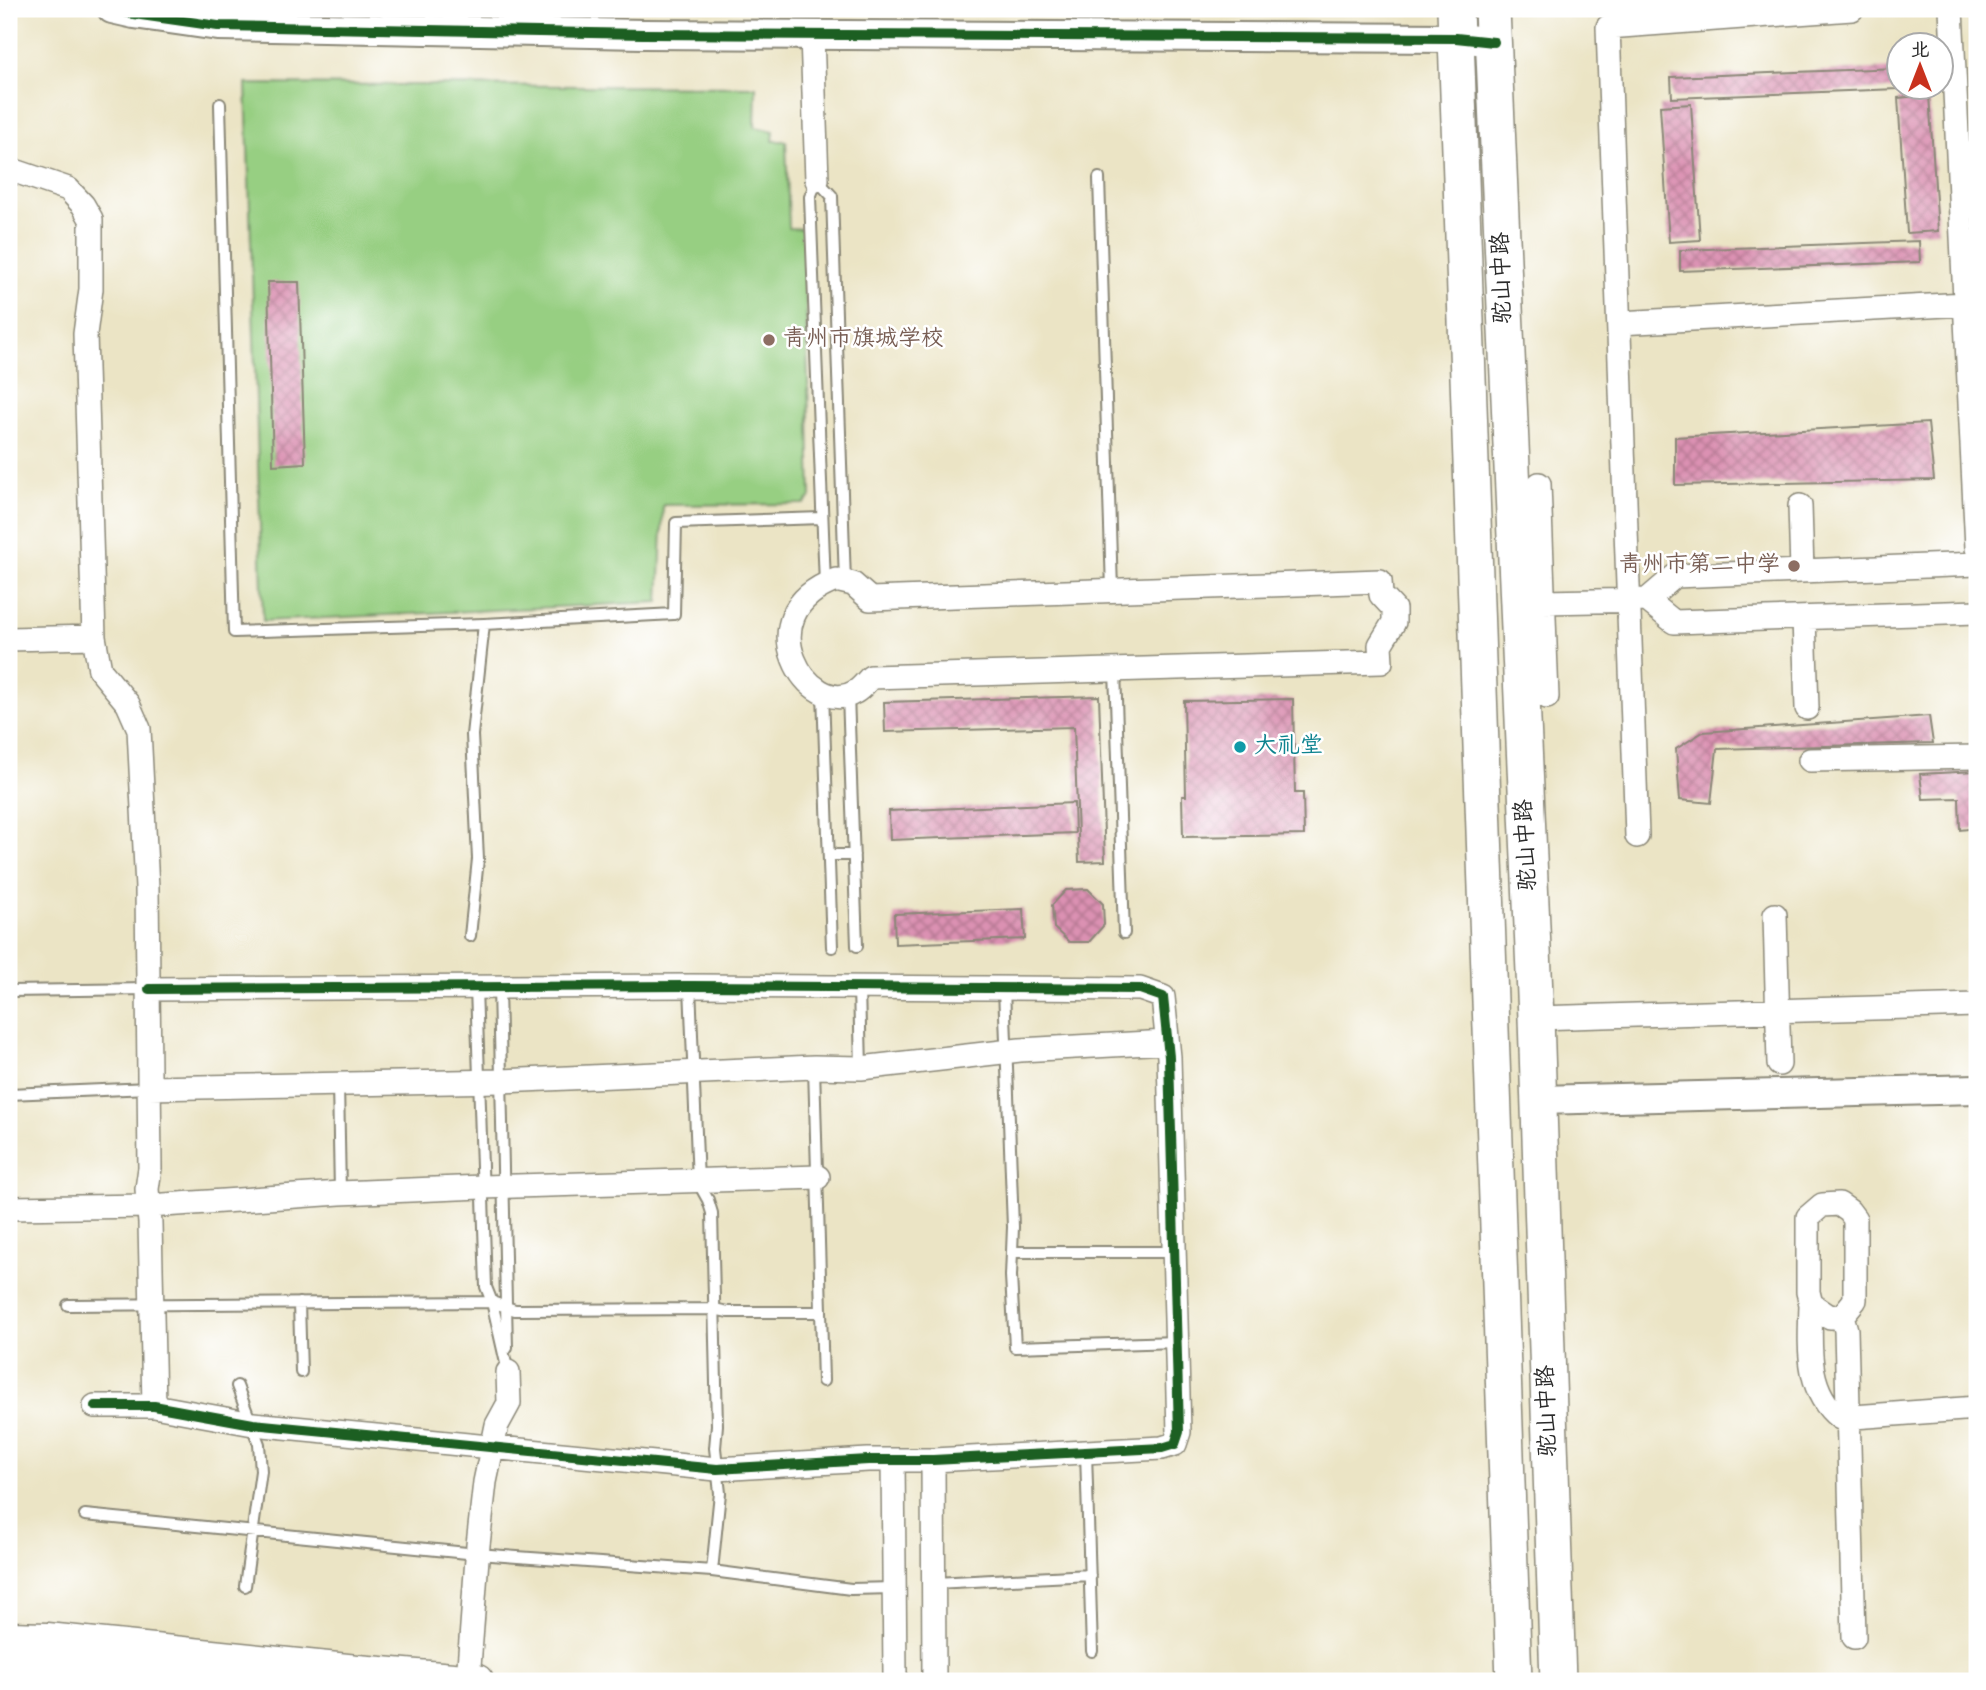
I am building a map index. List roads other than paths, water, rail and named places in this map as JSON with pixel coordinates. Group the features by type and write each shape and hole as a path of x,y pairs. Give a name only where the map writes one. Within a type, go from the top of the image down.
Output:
{"main road":[{"name":"驼山中路","path":"1456,24 1514,1681"},
{"name":"驼山中路","path":"1493,26 1536,1018 1558,1681"},
{"path":"9,1638 71,1641 477,1681"},
{"path":"9,1661 82,1665 231,1681"}],"street":[{"path":"112,9 218,26 813,35 1456,24 1493,26"},
{"path":"1637,836 1638,601 1619,323 1608,27 1852,9"},
{"path":"1951,9 1977,548"},
{"path":"813,35 817,180"},
{"path":"9,169 68,189 83,205 91,219 91,289 85,334 94,637 100,670 128,704 139,729 147,888 149,1206 154,1406"},
{"path":"1619,323 1965,304"},
{"path":"1539,484 1546,697"},
{"path":"1800,506 1802,571"},
{"path":"1638,601 1675,576 1977,564"},
{"path":"1380,581 1381,595 1394,609 1394,622 1380,645 1381,662 872,677 855,693 839,696 823,693 807,680 796,666 790,649 789,632 802,600 817,587 835,583 853,584 870,599 1380,581"},
{"path":"1543,602 1638,601 1674,622 1977,612"},
{"path":"1804,618 1807,708"},
{"path":"9,639 94,637"},
{"path":"1810,760 1977,757"},
{"path":"1774,915 1779,1064"},
{"path":"95,1406 154,1406 253,1424 717,1469 1162,1448 1175,1444 1179,1432 1175,1252 1163,997 1140,989 690,986 149,989"},
{"path":"1536,1018 1977,1005"},
{"path":"149,1088 490,1081 814,1067 861,1068 1020,1050 1167,1042"},
{"path":"1539,1100 1977,1089"},
{"path":"9,1208 149,1206 340,1193 817,1177"},
{"path":"1811,1304 1830,1317 1842,1316 1855,1300 1855,1219 1839,1204 1822,1205 1808,1217 1811,1370 1831,1411 1840,1418 1977,1408"},
{"path":"1842,1316 1846,1330 1854,1637"},
{"path":"468,1681 485,1482 497,1425 509,1403 508,1372"},
{"path":"893,1460 895,1675 898,1681"},
{"path":"933,1460 934,1681"}],"lane":[{"path":"220,104 234,632 484,624 674,614 676,523 822,518"},
{"path":"1098,178 1112,590"},
{"path":"817,180 832,196 835,583 822,518 810,197 817,180"},
{"path":"470,936 478,859 472,735 484,624"},
{"path":"1115,670 1124,933"},
{"path":"823,693 832,947"},
{"path":"848,695 858,946"},
{"path":"829,855 854,855"},
{"path":"690,986 698,1182 712,1213 717,1425 715,1448 720,1493 712,1571"},
{"path":"488,987 493,1187 506,1307 508,1372"},
{"path":"488,987 493,1187 486,1287 508,1372"},
{"path":"859,987 861,1068"},
{"path":"1004,988 1015,1347 1178,1342"},
{"path":"9,991 149,989"},
{"path":"814,1067 823,1381"},
{"path":"338,1083 340,1193"},
{"path":"9,1094 149,1088"},
{"path":"1012,1252 1175,1252"},
{"path":"68,1305 492,1302 515,1310 714,1309 728,1312 821,1312"},
{"path":"299,1303 301,1372"},
{"path":"237,1386 259,1444 261,1471 245,1586"},
{"path":"1086,1452 1092,1651"},
{"path":"85,1515 477,1554 712,1571 851,1589 894,1588"},
{"path":"934,1583 1090,1575"}],"place":[{"name":"青州市旗城学校","path":"769,340"},
{"name":"青州市第二中学","path":"1794,566"},
{"name":"大礼堂","path":"1240,747"}]}
